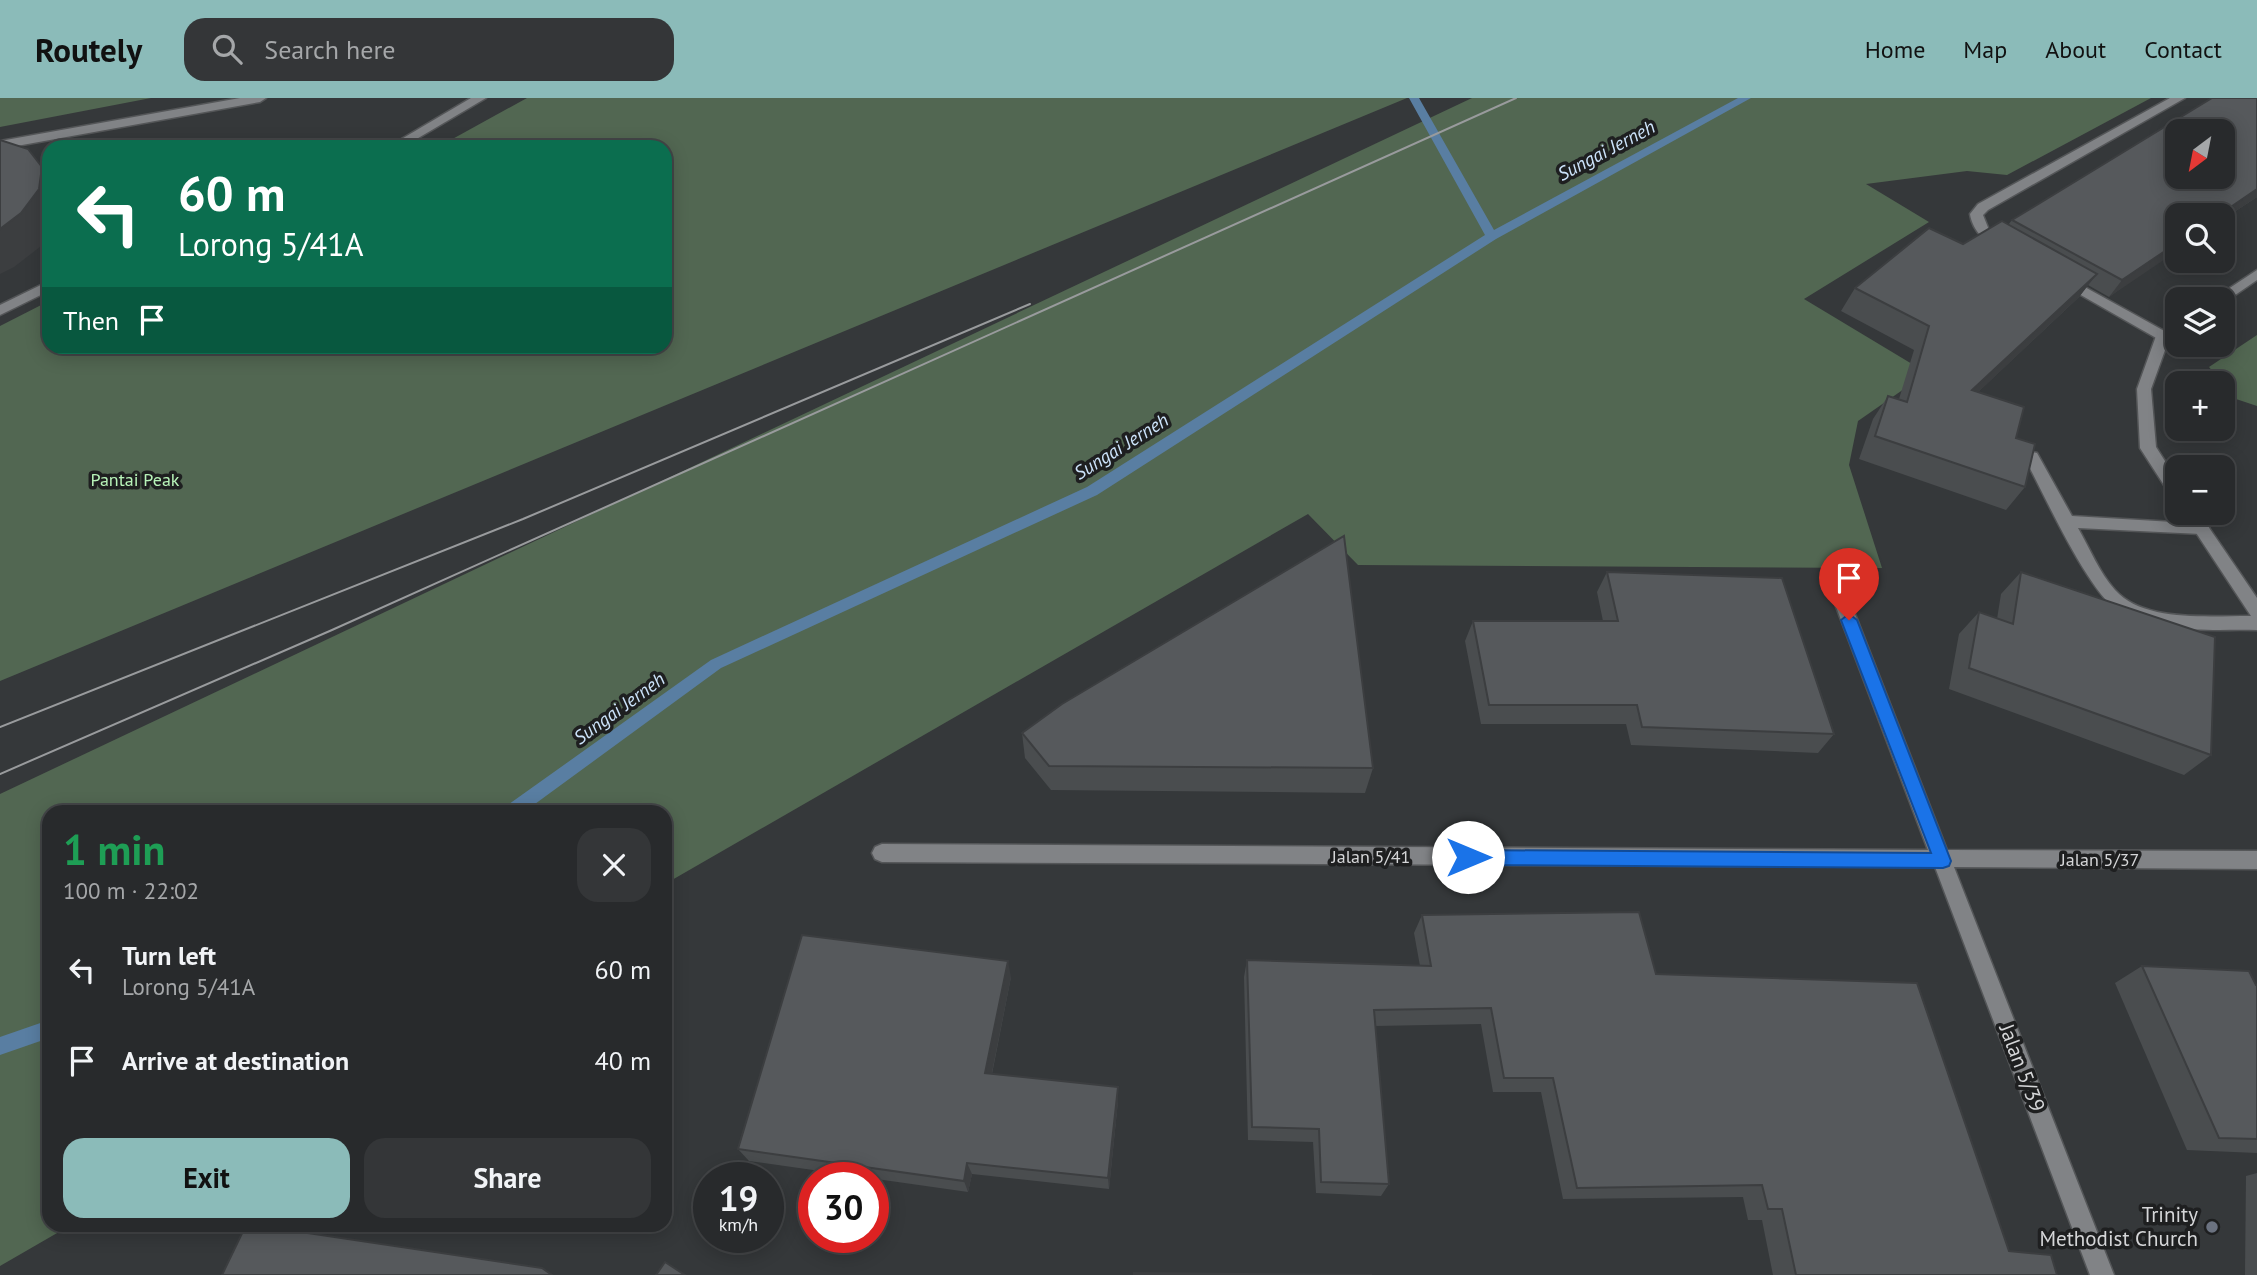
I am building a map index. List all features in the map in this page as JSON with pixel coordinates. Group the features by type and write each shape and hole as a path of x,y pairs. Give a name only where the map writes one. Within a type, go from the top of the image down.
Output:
{"street":[{"path":"0,145 260,98"},
{"path":"406,140 480,98"},
{"path":"2017,254 1983,232 1976,214 1983,207 2179,98"},
{"path":"2052,273 2164,337 2144,389 2148,448 2165,474"},
{"path":"2235,289 2257,274"},
{"path":"0,311 42,289"},
{"path":"2032,457 2106,590 2126,609 2157,618 2257,623"},
{"path":"2067,522 2201,528"},
{"path":"2199,525 2257,611"},
{"name":"Jalan 5/39","path":"1840,596 2102,1275"},
{"name":"Jalan 5/41","path":"883,853 1943,861"},
{"name":"Jalan 5/37","path":"1943,861 2257,860"}],"green space":[{"path":"0,98 151,98 0,127"},
{"name":"Pantai Peak","path":"527,98 1407,98 0,681 0,326 42,305 42,354 672,354 672,140 451,140"},
{"path":"1472,98 2151,98 2007,175 1967,171 1866,184 1929,222 1804,299 1927,373 1858,421 1849,465 1882,568 1358,565 1308,514 672,880 672,805 42,805 42,1232 59,1232 0,1266 0,794"},
{"path":"2257,335 2257,406 2235,398 2235,371 2212,371 2209,367 2224,357 2235,357 2235,350"}],"building":[{"path":"2212,98 2257,98 2257,189 2235,204 2165,203 2165,251 2122,280 2012,220 2165,127 2165,189 2235,189 2235,119 2178,119"},
{"path":"0,140 28,149 42,167 39,189 21,213 0,229"},
{"path":"2002,221 2097,274 1972,390 2024,407 2016,438 2035,444 2025,487 1875,436 1888,396 1907,402 1929,326 1855,288 1929,228 1963,244"},
{"path":"1344,536 1373,768 1049,766 1022,733 1062,704"},
{"path":"1607,572 1782,578 1834,734 1642,727 1637,705 1489,705 1473,621 1618,621"},
{"path":"2021,572 2215,637 2211,755 1969,668 1979,612 2013,624"},
{"path":"1639,912 1656,974 1917,983 2009,1251 2051,1255 2057,1275 1796,1275 1782,1209 1768,1209 1762,1185 1577,1188 1553,1078 1504,1078 1491,1008 1374,1010 1389,1184 1321,1182 1319,1129 1252,1127 1247,960 1431,966 1422,915"},
{"path":"802,935 1008,961 985,1073 1118,1087 1108,1178 967,1163 964,1181 889,1170 889,1162 830,1162 738,1149"},
{"path":"2142,966 2249,971 2257,985 2257,1139 2219,1138"},
{"path":"243,1232 301,1232 542,1268 552,1275 222,1275"},
{"path":"665,1262 685,1275 656,1275"},
{"path":"1134,1273 1372,1275 1134,1275"}],"waterway":[{"path":"1414,98 1492,236"},
{"name":"Sungai Jerneh","path":"1492,236 1746,98"},
{"name":"Sungai Jerneh","path":"521,805 716,664 1092,491 1492,236"},
{"name":"Sungai Jerneh","path":"0,1046 42,1031"}],"tram line":[{"path":"0,774 332,630 1516,98"},
{"path":"0,727 523,519 1030,304"}],"place":[{"name":"Trinity Methodist Church","path":"2212,1227"}],"route":[{"path":"1468,857 1943,861 1849,620"}]}
